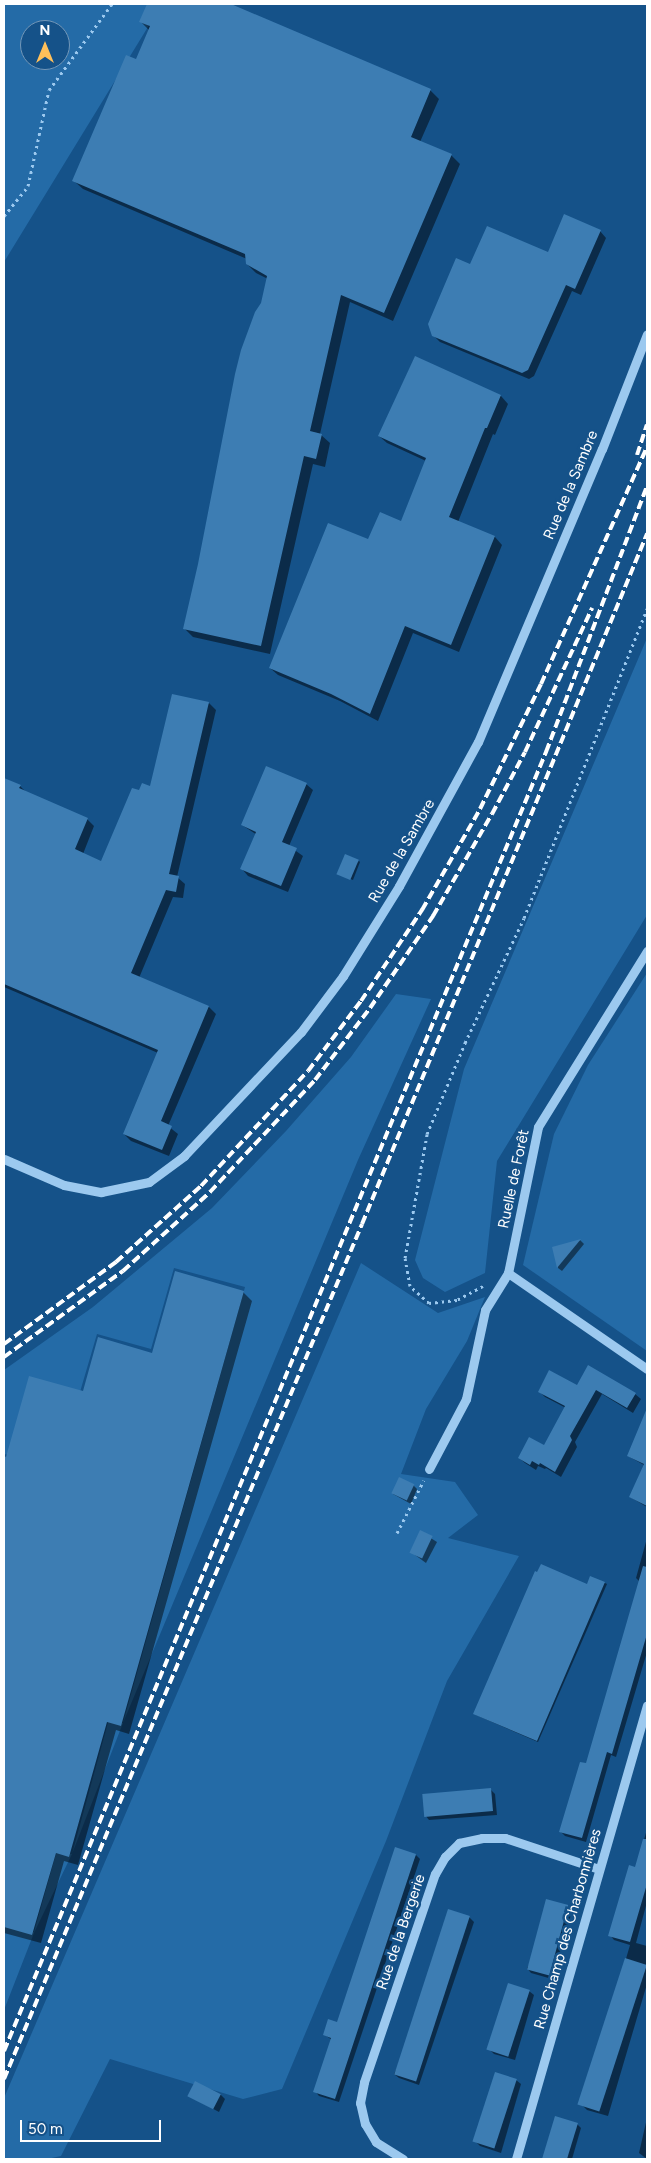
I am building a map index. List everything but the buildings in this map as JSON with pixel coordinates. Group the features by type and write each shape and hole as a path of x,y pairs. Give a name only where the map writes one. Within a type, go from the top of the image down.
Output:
{"street":[{"name":"Rue de la Sambre","path":"4,1160 64,1185 102,1192 149,1182 184,1156 302,1032 343,976 399,886 478,742 602,449 647,334"},
{"name":"Ruelle de Forêt","path":"508,1273 538,1127 647,951"},
{"path":"429,1469 466,1399 485,1310 508,1273 647,1369"},
{"name":"Rue Champ des Charbonnières","path":"516,2159 647,1706"},
{"name":"Rue de la Bergerie","path":"403,2159 376,2142 365,2124 360,2103 364,2082 435,1874 445,1857 459,1843 482,1838 505,1838 599,1869"}],"path":[{"path":"4,216 28,186 49,90 112,4"},
{"path":"508,1273 457,1300 429,1303 410,1286 405,1258 427,1134 465,1043 524,918 647,609"},
{"path":"397,1533 429,1469"}],"shaded area":[{"path":"4,4 162,4 4,262"},
{"path":"647,638 647,915 497,1161 485,1273 445,1292 423,1278 415,1260 464,1069"},
{"path":"647,973 647,1351 523,1265 554,1134 588,1065"},
{"path":"396,994 431,999 358,1160 123,1723 245,1287 174,1268 151,1349 97,1334 80,1392 9,1455 4,1454 4,1370 93,1307 212,1208 286,1131 351,1057"},
{"path":"361,1263 438,1313 485,1297 467,1341 426,1409 401,1474 455,1482 478,1515 448,1538 519,1556 447,1681 386,1841 282,2089 243,2099 110,2059 61,2156 47,2159 4,2159 4,2098"},
{"path":"109,1719 123,1723 72,1854"},
{"path":"57,1850 72,1854 34,1933 4,2010 4,1924 34,1932"}],"railway":[{"path":"637,455 647,425"},
{"path":"4,1344 116,1262 201,1186 308,1071 361,1001 422,910 480,809 541,684 647,447"},
{"path":"4,2051 546,752 647,486"},
{"path":"4,2079 362,1224 647,534"},
{"path":"4,1357 123,1271 210,1192 315,1080 370,1008 433,916 492,814 525,752 592,608"}]}
